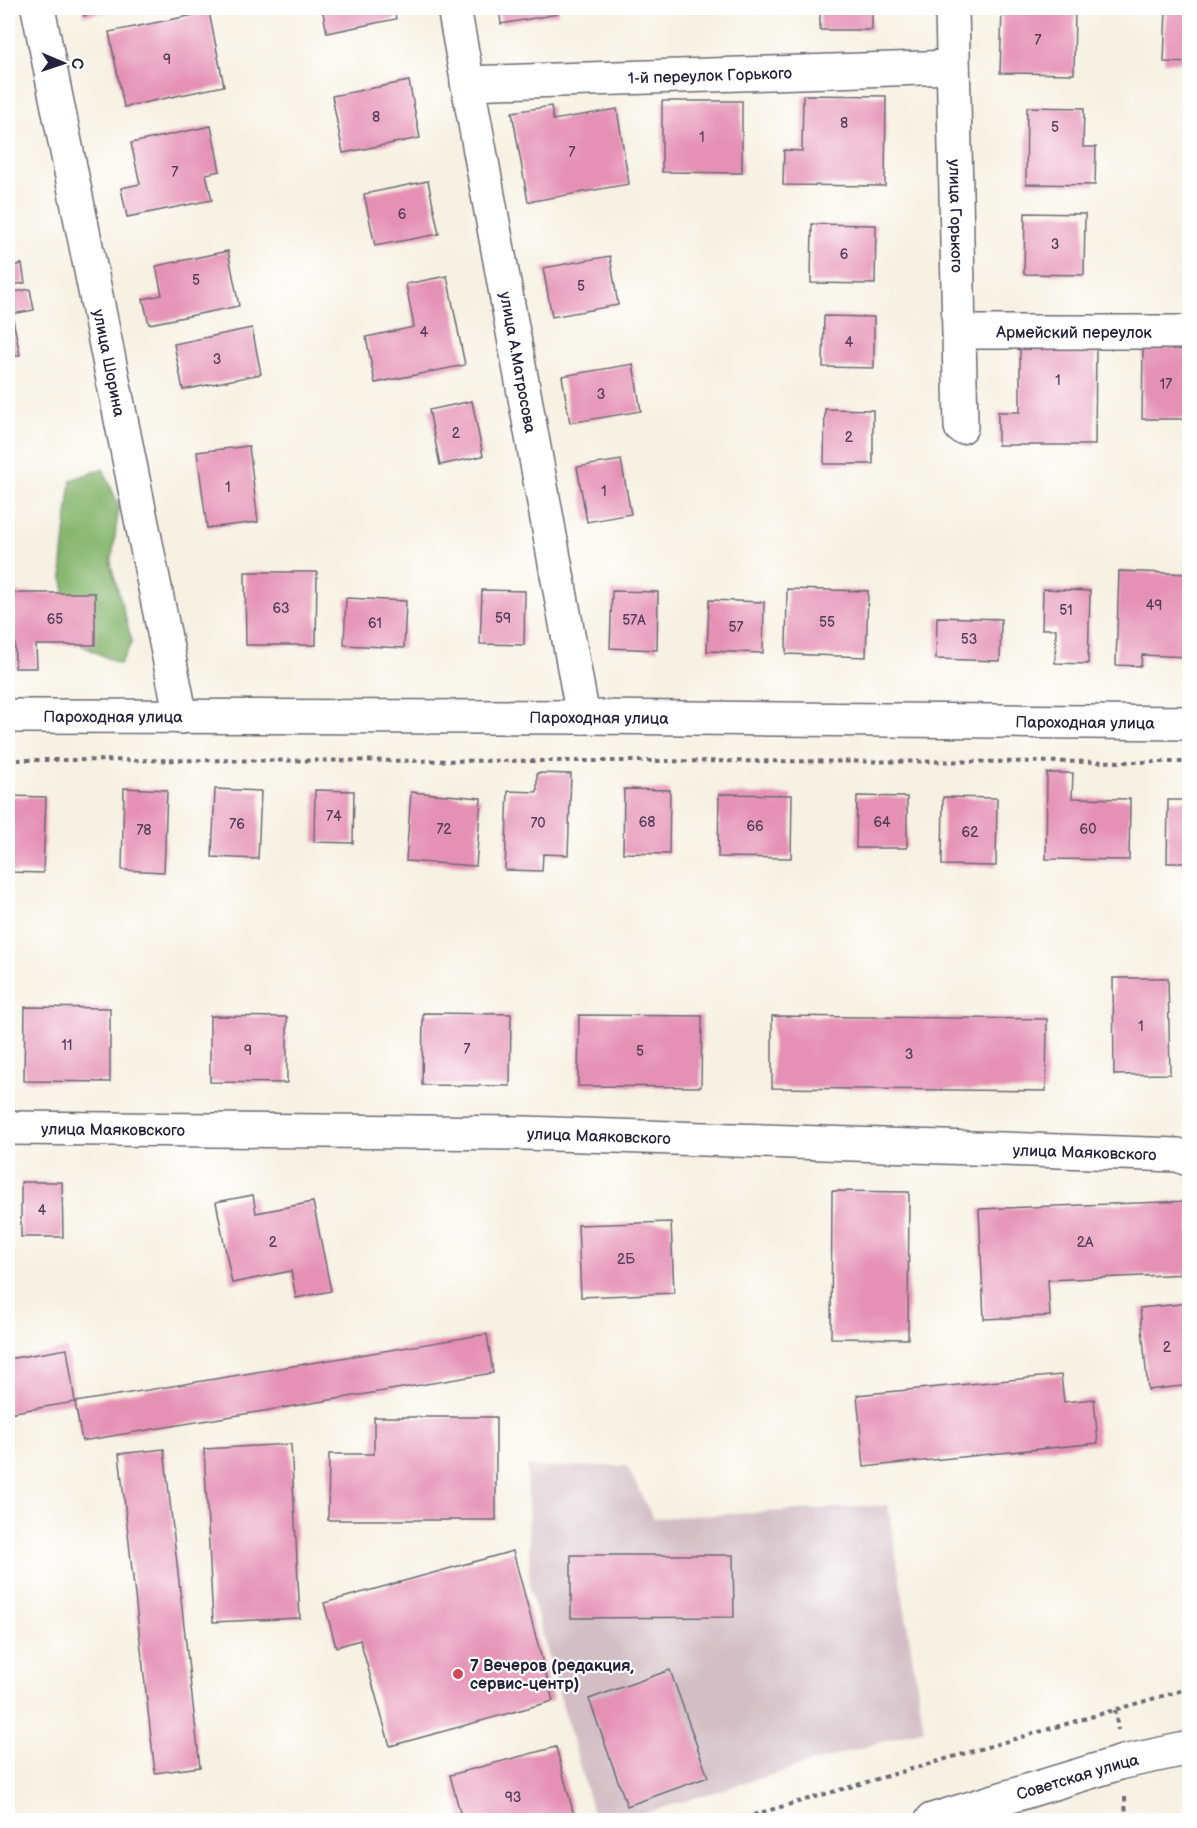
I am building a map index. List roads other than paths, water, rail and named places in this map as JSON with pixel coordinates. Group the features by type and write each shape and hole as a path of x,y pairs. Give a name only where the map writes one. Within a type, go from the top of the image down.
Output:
{"street":[{"name":"улица Шорина","path":"38,8 181,717"},
{"name":"улица А.Матросова","path":"454,8 583,717"},
{"name":"улица Горького","path":"952,8 962,427"},
{"name":"1-й переулок Горького","path":"467,83 953,67"},
{"name":"Армейский переулок","path":"960,332 1190,332"},
{"name":"Пароходная улица","path":"8,716 583,717 1190,723"},
{"name":"улица Маяковского","path":"8,1128 536,1133 1178,1155 1190,1160"},
{"name":"Советская улица","path":"932,1821 1123,1762 1190,1748"}],"place":[{"name":"7 Вечеров (редакция, сервис-центр)","path":"458,1674"}]}
